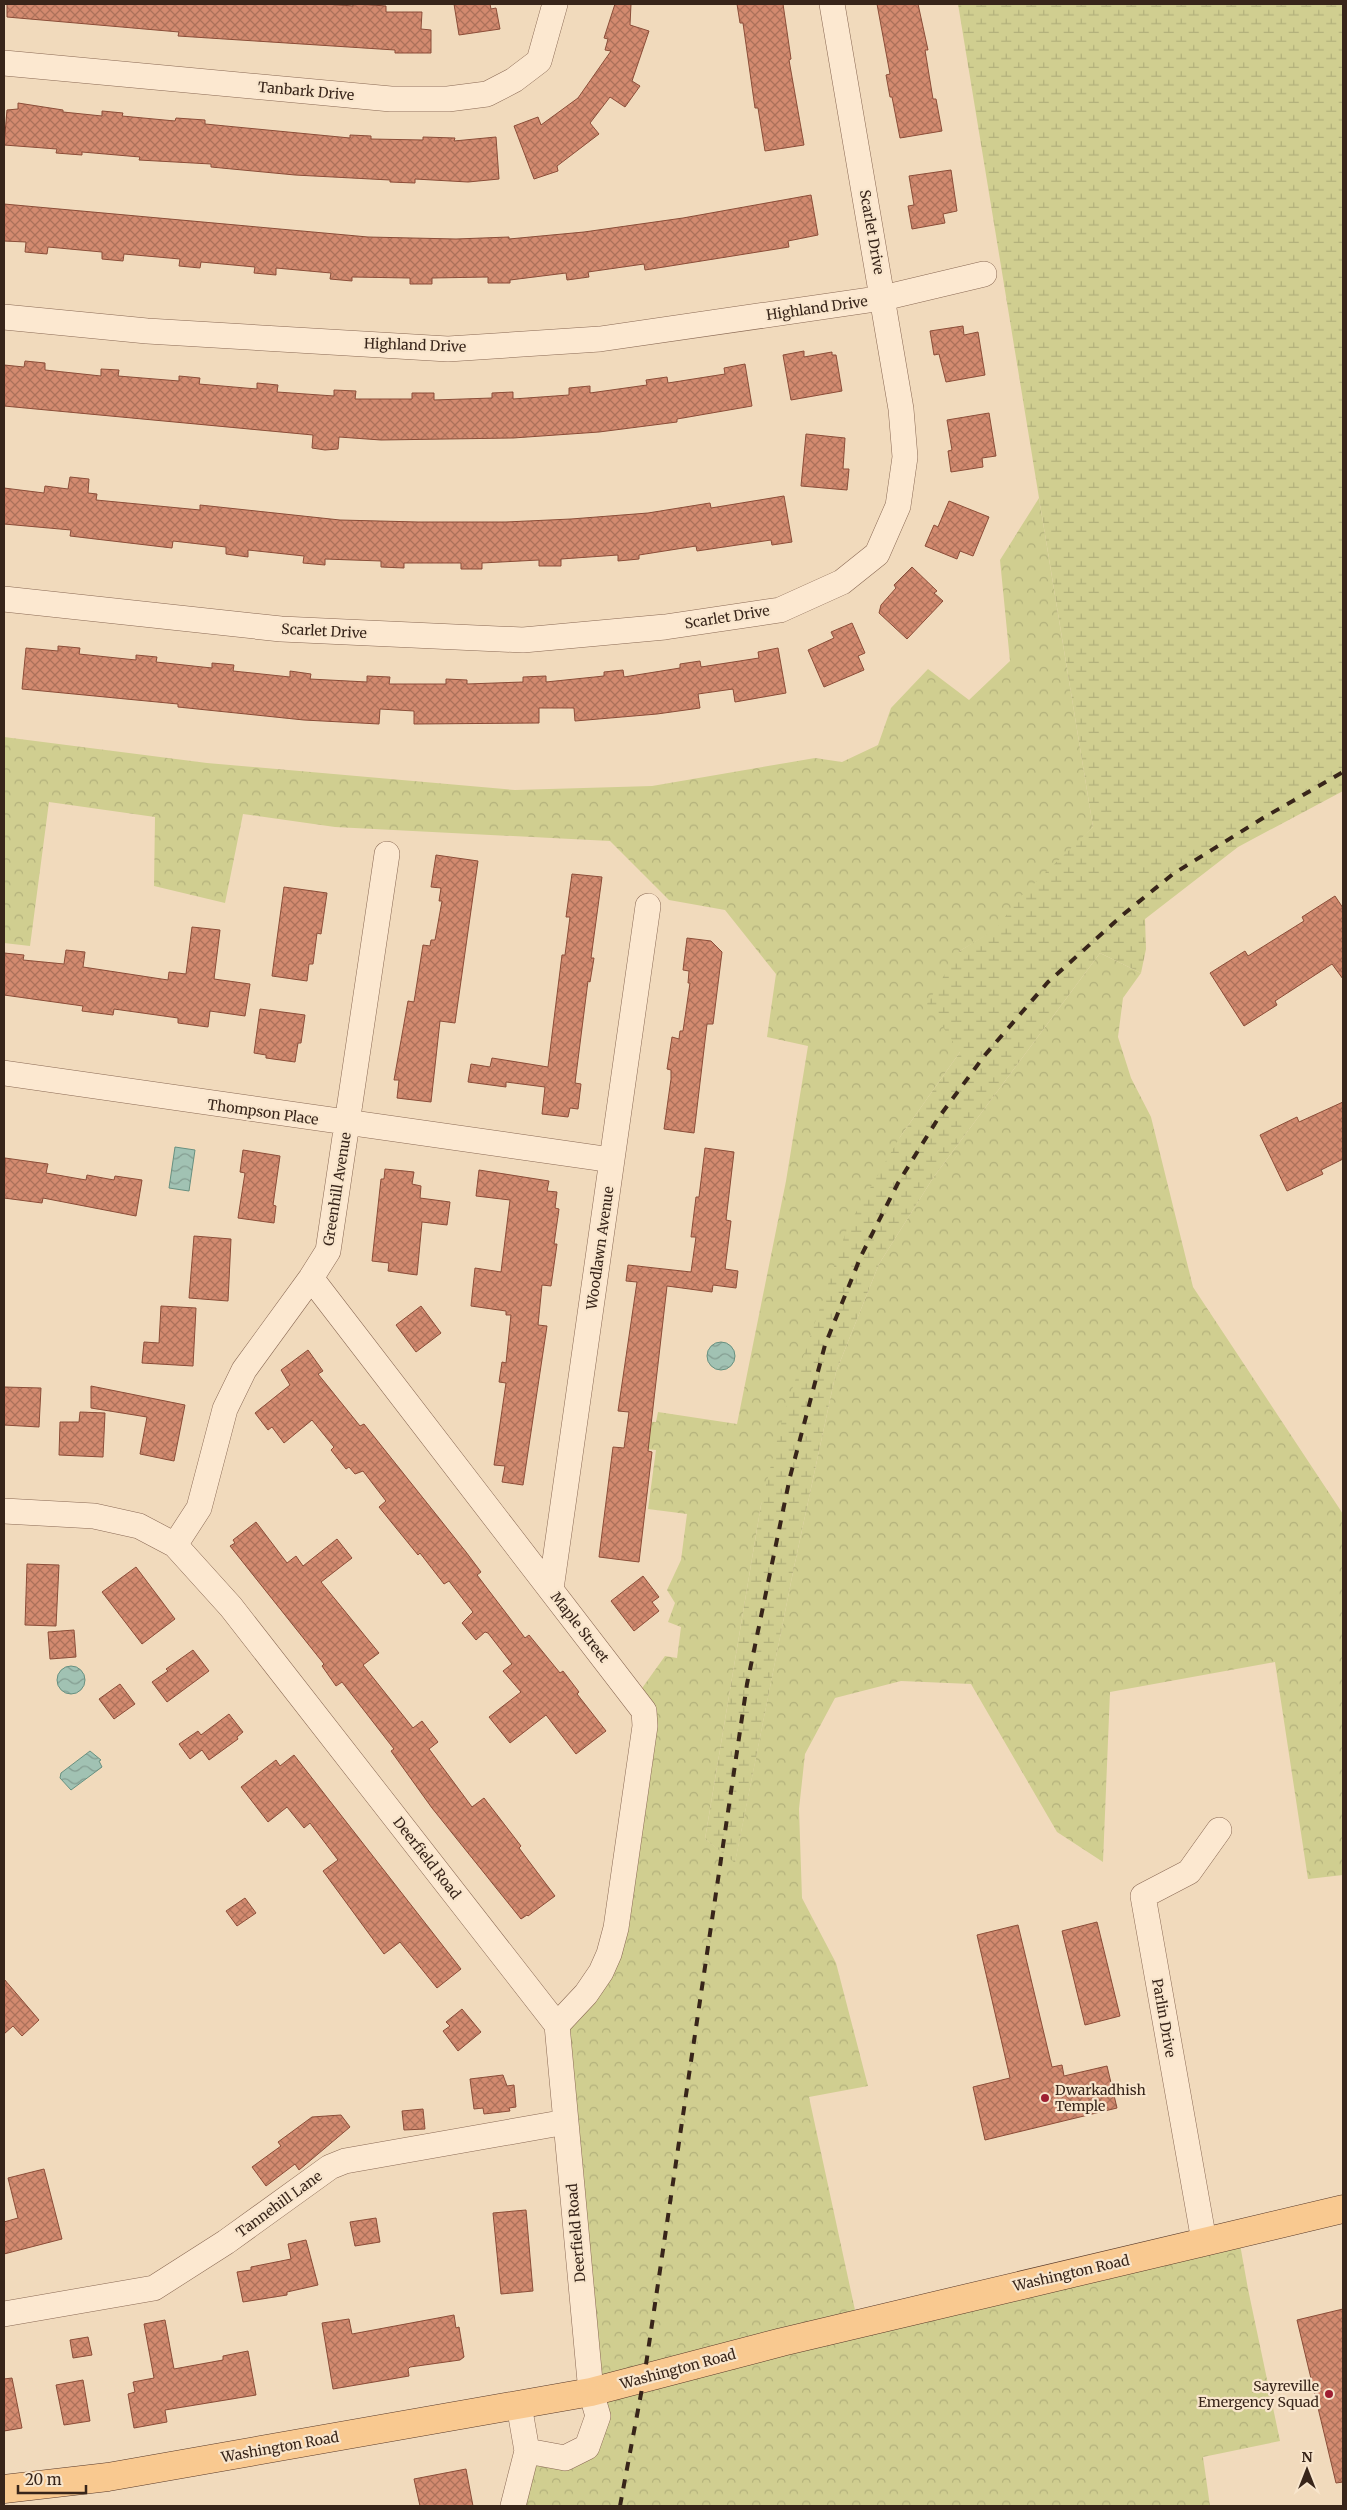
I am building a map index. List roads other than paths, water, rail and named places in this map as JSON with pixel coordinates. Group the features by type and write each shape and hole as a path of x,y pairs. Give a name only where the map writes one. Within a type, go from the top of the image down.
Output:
{"main road":[{"name":"Washington Road","path":"4,2488 108,2478 591,2392 782,2342 1343,2209"}],"street":[{"name":"Tanbark Drive","path":"4,62 391,99 448,99 487,94 514,80 539,61 555,4"},
{"name":"Scarlet Drive","path":"4,598 281,629 524,640 665,627 780,610 842,582 877,554 898,506 905,457 901,409 832,4"},
{"name":"Highland Drive","path":"4,317 146,331 448,349 600,339 883,298 984,274"},
{"name":"Greenhill Avenue","path":"175,1545 199,1508 225,1409 244,1370 312,1278 328,1251 387,854"},
{"name":"Woodlawn Avenue","path":"551,1589 648,906"},
{"name":"Thompson Place","path":"4,1073 348,1124 612,1160"},
{"name":"Maple Street","path":"312,1278 644,1711 645,1726 616,1928 609,1954 601,1972 586,1994 556,2025"},
{"name":"Deerfield Road","path":"4,1511 94,1516 139,1526 175,1545 231,1607 556,2025 591,2392 598,2416 587,2447 565,2458 528,2451"},
{"name":"Parlin Drive","path":"1204,2241 1143,1896 1189,1872 1219,1830"},
{"name":"Tannehill Lane","path":"4,2314 154,2288 226,2242 330,2168 345,2161 566,2122"},
{"path":"513,2506 528,2451 520,2406"}],"water":[{"path":"175,1147 195,1150 189,1191 169,1188"},
{"path":"721,1342 731,1346 735,1356 731,1366 721,1370 711,1366 707,1356 711,1346"},
{"path":"71,1666 81,1670 85,1680 81,1690 71,1694 61,1690 57,1680 61,1670"},
{"path":"90,1751 101,1760 99,1761 102,1767 71,1790 60,1778 61,1773"}],"railway":[{"path":"620,2506 644,2378 747,1684 790,1477 825,1345 861,1256 898,1183 939,1117 985,1055 1048,982 1125,913 1173,874 1263,818 1343,772"}],"place":[{"name":"Dwarkadhish Temple","path":"1045,2098"},
{"name":"Sayreville Emergency Squad","path":"1329,2394"}]}
